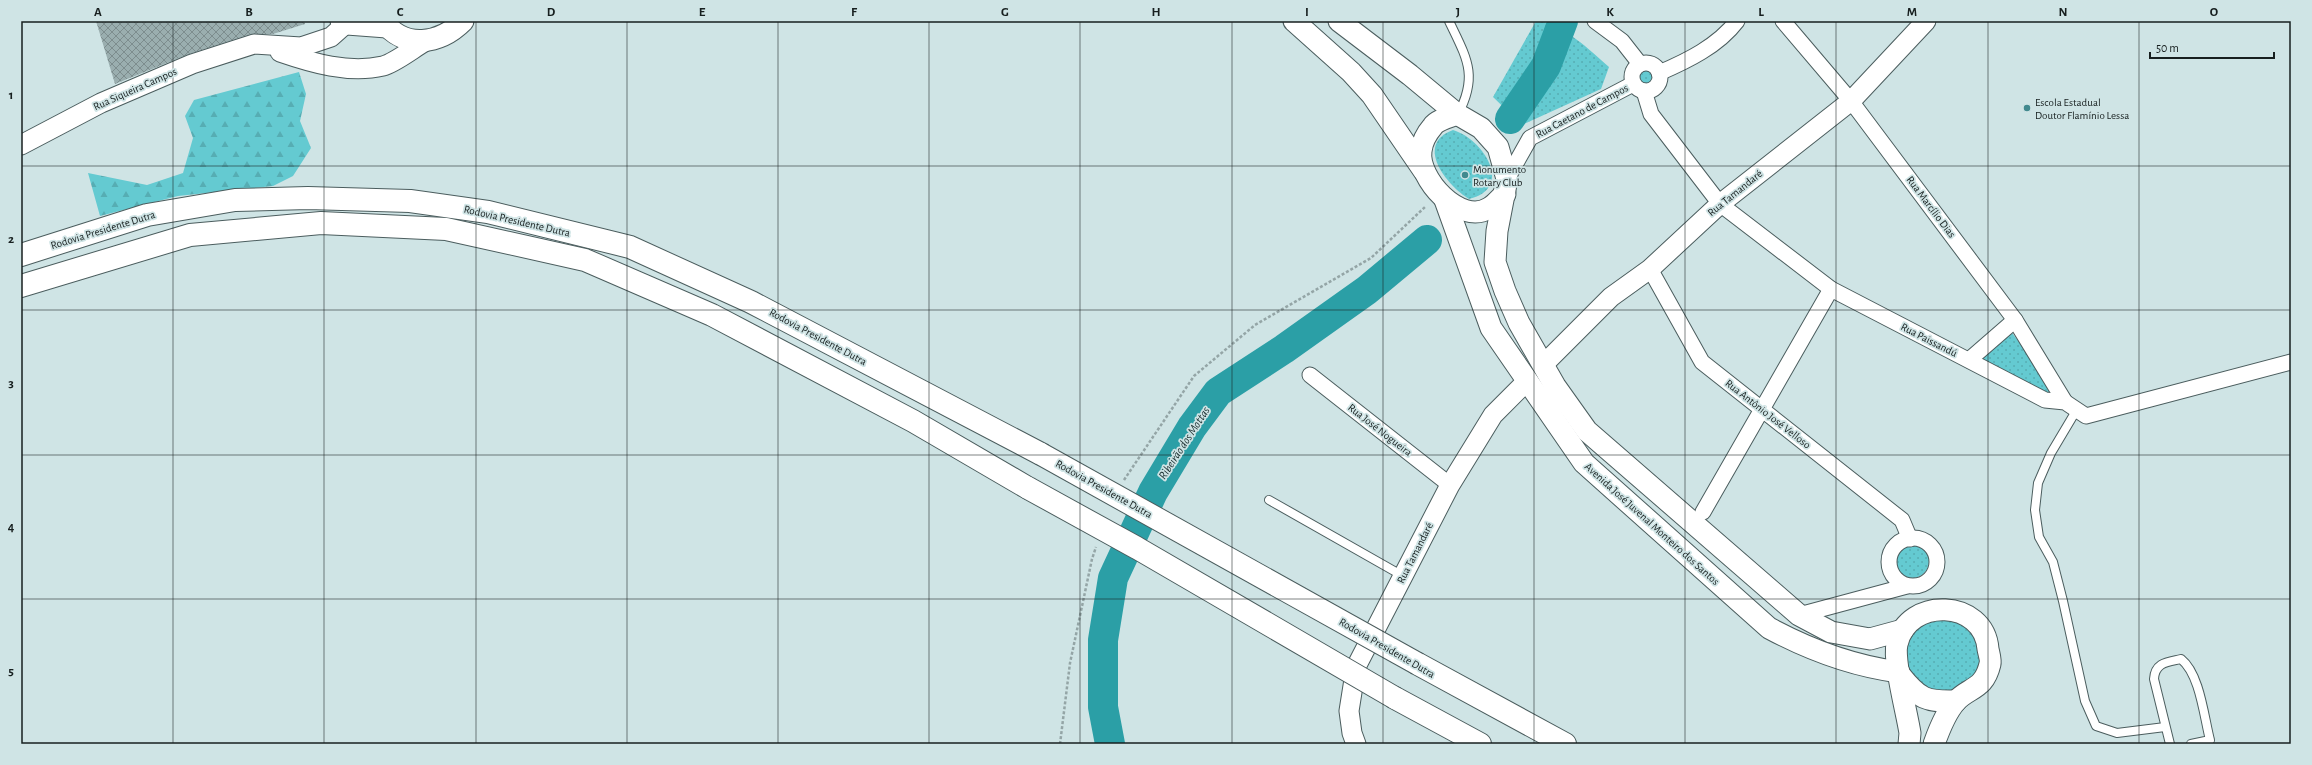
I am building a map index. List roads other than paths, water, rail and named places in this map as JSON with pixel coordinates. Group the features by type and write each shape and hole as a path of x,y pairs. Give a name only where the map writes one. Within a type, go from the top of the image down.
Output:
{"highway":[{"name":"Rodovia Presidente Dutra","path":"21,256 147,215 235,200 308,198 410,200 488,212 630,247 751,302 1041,454 1418,664 1541,744"},
{"name":"Rodovia Presidente Dutra","path":"21,286 190,236 321,223 446,229 585,260 712,315 913,421 1028,488 1137,548 1396,698 1480,744"},
{"path":"1418,664 1565,744"},
{"path":"1396,698 1463,744"}],"main road":[{"path":"1294,21 1351,72 1372,95 1442,196 1459,210 1472,212 1488,209 1506,186"},
{"path":"1339,21 1410,75 1457,114 1481,128 1498,147 1506,186 1497,231 1496,262 1505,292 1519,323 1555,386 1587,431 1798,615 1830,632 1870,640 1903,630 1922,613 1948,608 1972,618 1987,638 1990,664 1978,687 1956,701 1941,727 1934,744"},
{"path":"346,22 385,24 405,37 426,41 440,38 461,24"},
{"path":"1424,171 1420,152 1424,140 1434,125 1457,114"},
{"name":"Avenida José Juvenal Monteiro dos Santos","path":"1442,196 1491,328 1584,463 1769,628 1805,647 1870,668 1899,673"},
{"path":"1903,630 1897,644 1895,660 1899,673 1910,733 1909,744"},
{"path":"1899,673 1913,692 1934,702 1956,701"}],"street":[{"path":"1595,21 1622,41 1640,64 1654,66 1659,73 1657,86 1639,87 1632,75 1640,64"},
{"path":"1659,73 1690,60 1729,32 1737,21"},
{"name":"Rua Marcílio Dias","path":"1783,21 1851,101 2016,320 2071,407"},
{"name":"Rua Tamandaré","path":"1543,365 1611,297 1650,269 1720,204 1851,101 1926,21"},
{"name":"Rua Siqueira Campos","path":"21,145 101,103 192,64 254,44 301,47 331,38 346,22"},
{"path":"254,44 318,64 348,68 384,66 426,41"},
{"name":"Rua Caetano de Campos","path":"1506,186 1530,138 1639,87"},
{"name":"Rua Paissandú","path":"1639,87 1651,114 1720,204 1831,289 2045,400 2071,407 2086,416 2291,362"},
{"name":"Rua Antônio José Velloso","path":"1650,269 1702,362 1902,520 1910,538"},
{"path":"1703,512 1831,289"},
{"path":"1969,360 2016,320"},
{"name":"Rua José Nogueira","path":"1310,375 1450,485"},
{"name":"Rua Tamandaré","path":"1358,740 1349,711 1356,667 1450,485 1493,415 1527,381"},
{"path":"1798,615 1908,586 1918,586 1928,582 1934,574 1937,564 1935,553 1929,544 1920,539 1910,538 1898,544 1890,555 1889,568 1896,579 1908,586"}],"lane":[{"path":"1449,21 1469,67 1464,102 1457,114"},
{"path":"2071,407 2038,483 2035,510 2039,537 2053,562 2085,701 2096,726 2117,733 2165,727"},
{"path":"1269,500 1403,576"},
{"path":"2170,744 2154,679 2154,672 2161,663 2181,659 2189,665 2194,676 2210,740 2192,744"}],"waterway":[{"name":"Ribeirão dos Mottas","path":"1510,119 1546,66 1563,21"},
{"name":"Ribeirão dos Mottas","path":"1110,744 1103,707 1103,640 1113,578 1153,492 1192,427 1218,392 1284,349 1367,290 1427,240"}],"place":[{"name":"Escola Estadual Doutor Flamínio Lessa","path":"2027,108"},
{"name":"Monumento Rotary Club","path":"1465,175"}]}
